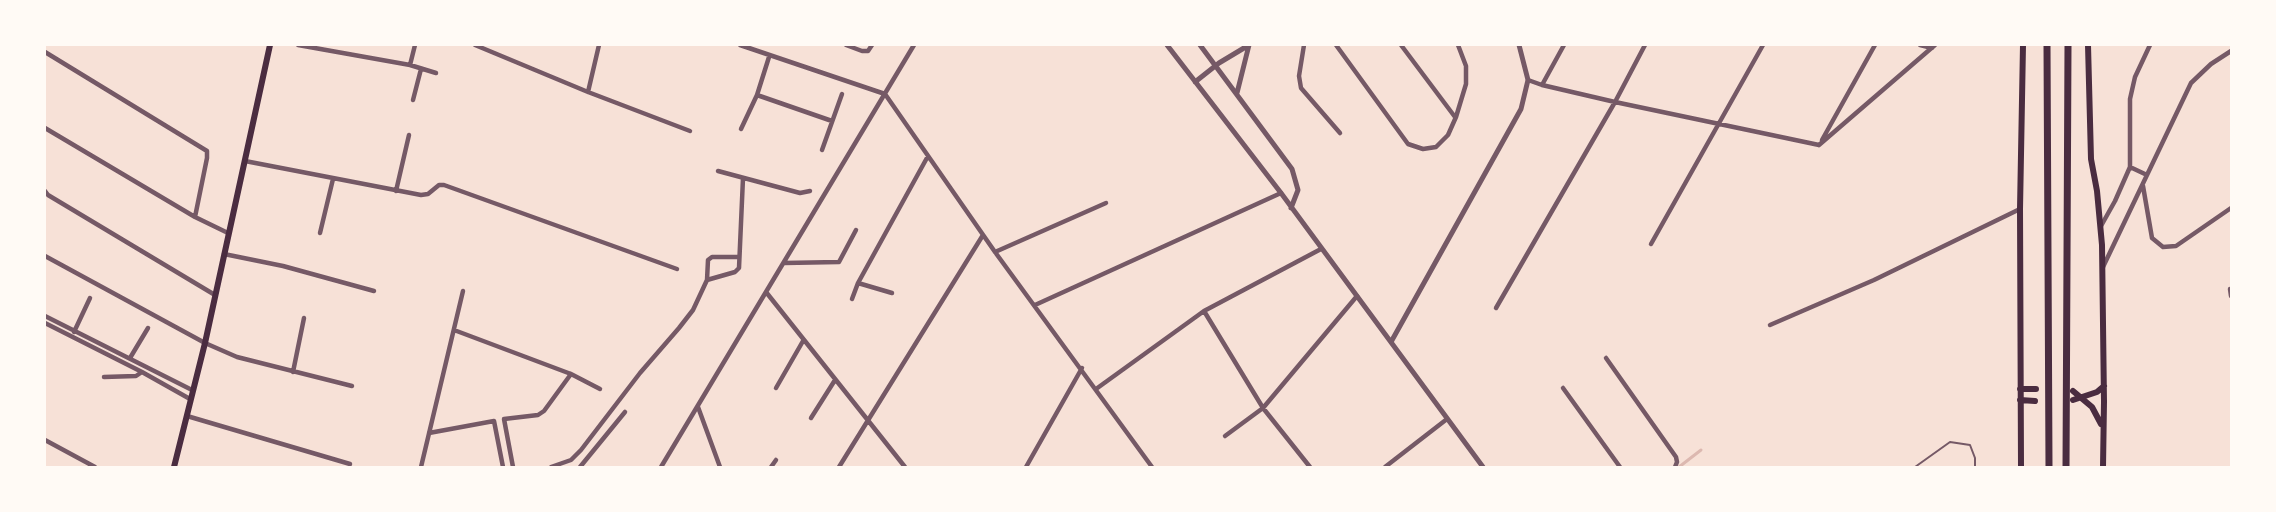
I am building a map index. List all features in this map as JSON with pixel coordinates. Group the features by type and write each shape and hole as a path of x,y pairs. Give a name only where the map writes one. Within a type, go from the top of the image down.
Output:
{"main road":[{"path":"174,467 205,343 270,45"},
{"path":"2021,467 2022,45"},
{"path":"2048,45 2049,467"},
{"path":"2066,467 2068,45"},
{"path":"2088,45 2091,159 2101,226 2103,267 2103,467"},
{"path":"2073,400 2094,393 2104,386"},
{"path":"2020,389 2036,389"},
{"path":"2073,391 2095,410 2103,430"},
{"path":"2020,400 2035,400"}],"street":[{"path":"298,45 436,73"},
{"path":"410,66 415,45"},
{"path":"475,45 690,131"},
{"path":"588,92 599,45"},
{"path":"740,45 769,57 885,94 995,252 1082,368 1152,467"},
{"path":"752,51 755,45"},
{"path":"846,45 868,51 872,45"},
{"path":"661,467 914,45"},
{"path":"1167,45 1281,193 1483,467"},
{"path":"1200,45 1292,169 1298,190 1291,208"},
{"path":"1195,82 1249,45"},
{"path":"1237,93 1249,45"},
{"path":"1304,45 1299,76 1302,88 1340,133"},
{"path":"1336,45 1408,144 1423,149 1436,147 1448,135 1455,117 1466,84 1466,66 1458,45"},
{"path":"1401,45 1455,117"},
{"path":"1390,342 1521,109 1528,80 1519,45"},
{"path":"1542,85 1563,45"},
{"path":"1496,308 1615,102 1645,45"},
{"path":"1651,244 1763,45"},
{"path":"1819,145 1875,45"},
{"path":"1920,45 1933,46"},
{"path":"2101,226 2130,167 2130,99 2135,77 2150,45"},
{"path":"1819,145 1933,46"},
{"path":"2103,267 2191,83 2211,64 2231,51"},
{"path":"45,52 207,151 195,217"},
{"path":"741,129 757,95 769,57"},
{"path":"413,100 422,69"},
{"path":"1528,80 1615,102 1819,145"},
{"path":"822,150 842,94"},
{"path":"757,95 832,121"},
{"path":"45,128 195,217 228,233"},
{"path":"396,191 409,135"},
{"path":"852,299 928,156"},
{"path":"245,161 424,195 444,184 677,269"},
{"path":"2130,167 2147,175"},
{"path":"718,171 800,193 810,191"},
{"path":"707,280 737,270 743,178"},
{"path":"320,233 333,179"},
{"path":"2142,184 2152,238 2163,247 2176,246 2229,210 2231,200"},
{"path":"1035,305 1281,193"},
{"path":"46,194 215,295"},
{"path":"995,252 1106,203"},
{"path":"1770,325 1874,280 2020,209"},
{"path":"784,263 839,262 856,230"},
{"path":"839,467 983,235"},
{"path":"1096,389 1204,311 1321,249"},
{"path":"224,254 283,266 374,291"},
{"path":"45,256 205,343 237,357 352,386"},
{"path":"551,467 571,460 581,450 640,373 680,328 693,310 707,280 710,258 739,257"},
{"path":"858,284 892,293"},
{"path":"2230,289 2231,296"},
{"path":"421,467 463,291"},
{"path":"766,292 905,467"},
{"path":"1225,436 1263,408 1357,296"},
{"path":"74,332 90,298"},
{"path":"1204,311 1263,408 1310,467"},
{"path":"45,316 190,399"},
{"path":"293,372 304,318"},
{"path":"45,323 130,358 192,390"},
{"path":"130,358 148,328"},
{"path":"454,330 571,374 600,389"},
{"path":"776,388 803,341"},
{"path":"1606,358 1676,457 1677,462 1674,467"},
{"path":"104,376 136,376 145,366"},
{"path":"1026,467 1082,368"},
{"path":"513,467 504,419 538,415 544,411 571,374"},
{"path":"811,418 835,380"},
{"path":"1563,388 1620,467"},
{"path":"698,407 720,467"},
{"path":"581,467 625,412"},
{"path":"187,416 350,464"},
{"path":"1385,467 1447,419"},
{"path":"429,433 494,421 503,467"},
{"path":"45,440 94,467"},
{"path":"771,467 777,460"}],"lane":[{"path":"1915,467 1950,442 1970,445 1975,458 1975,467"}],"waterway":[{"path":"1679,467 1701,450"}]}
